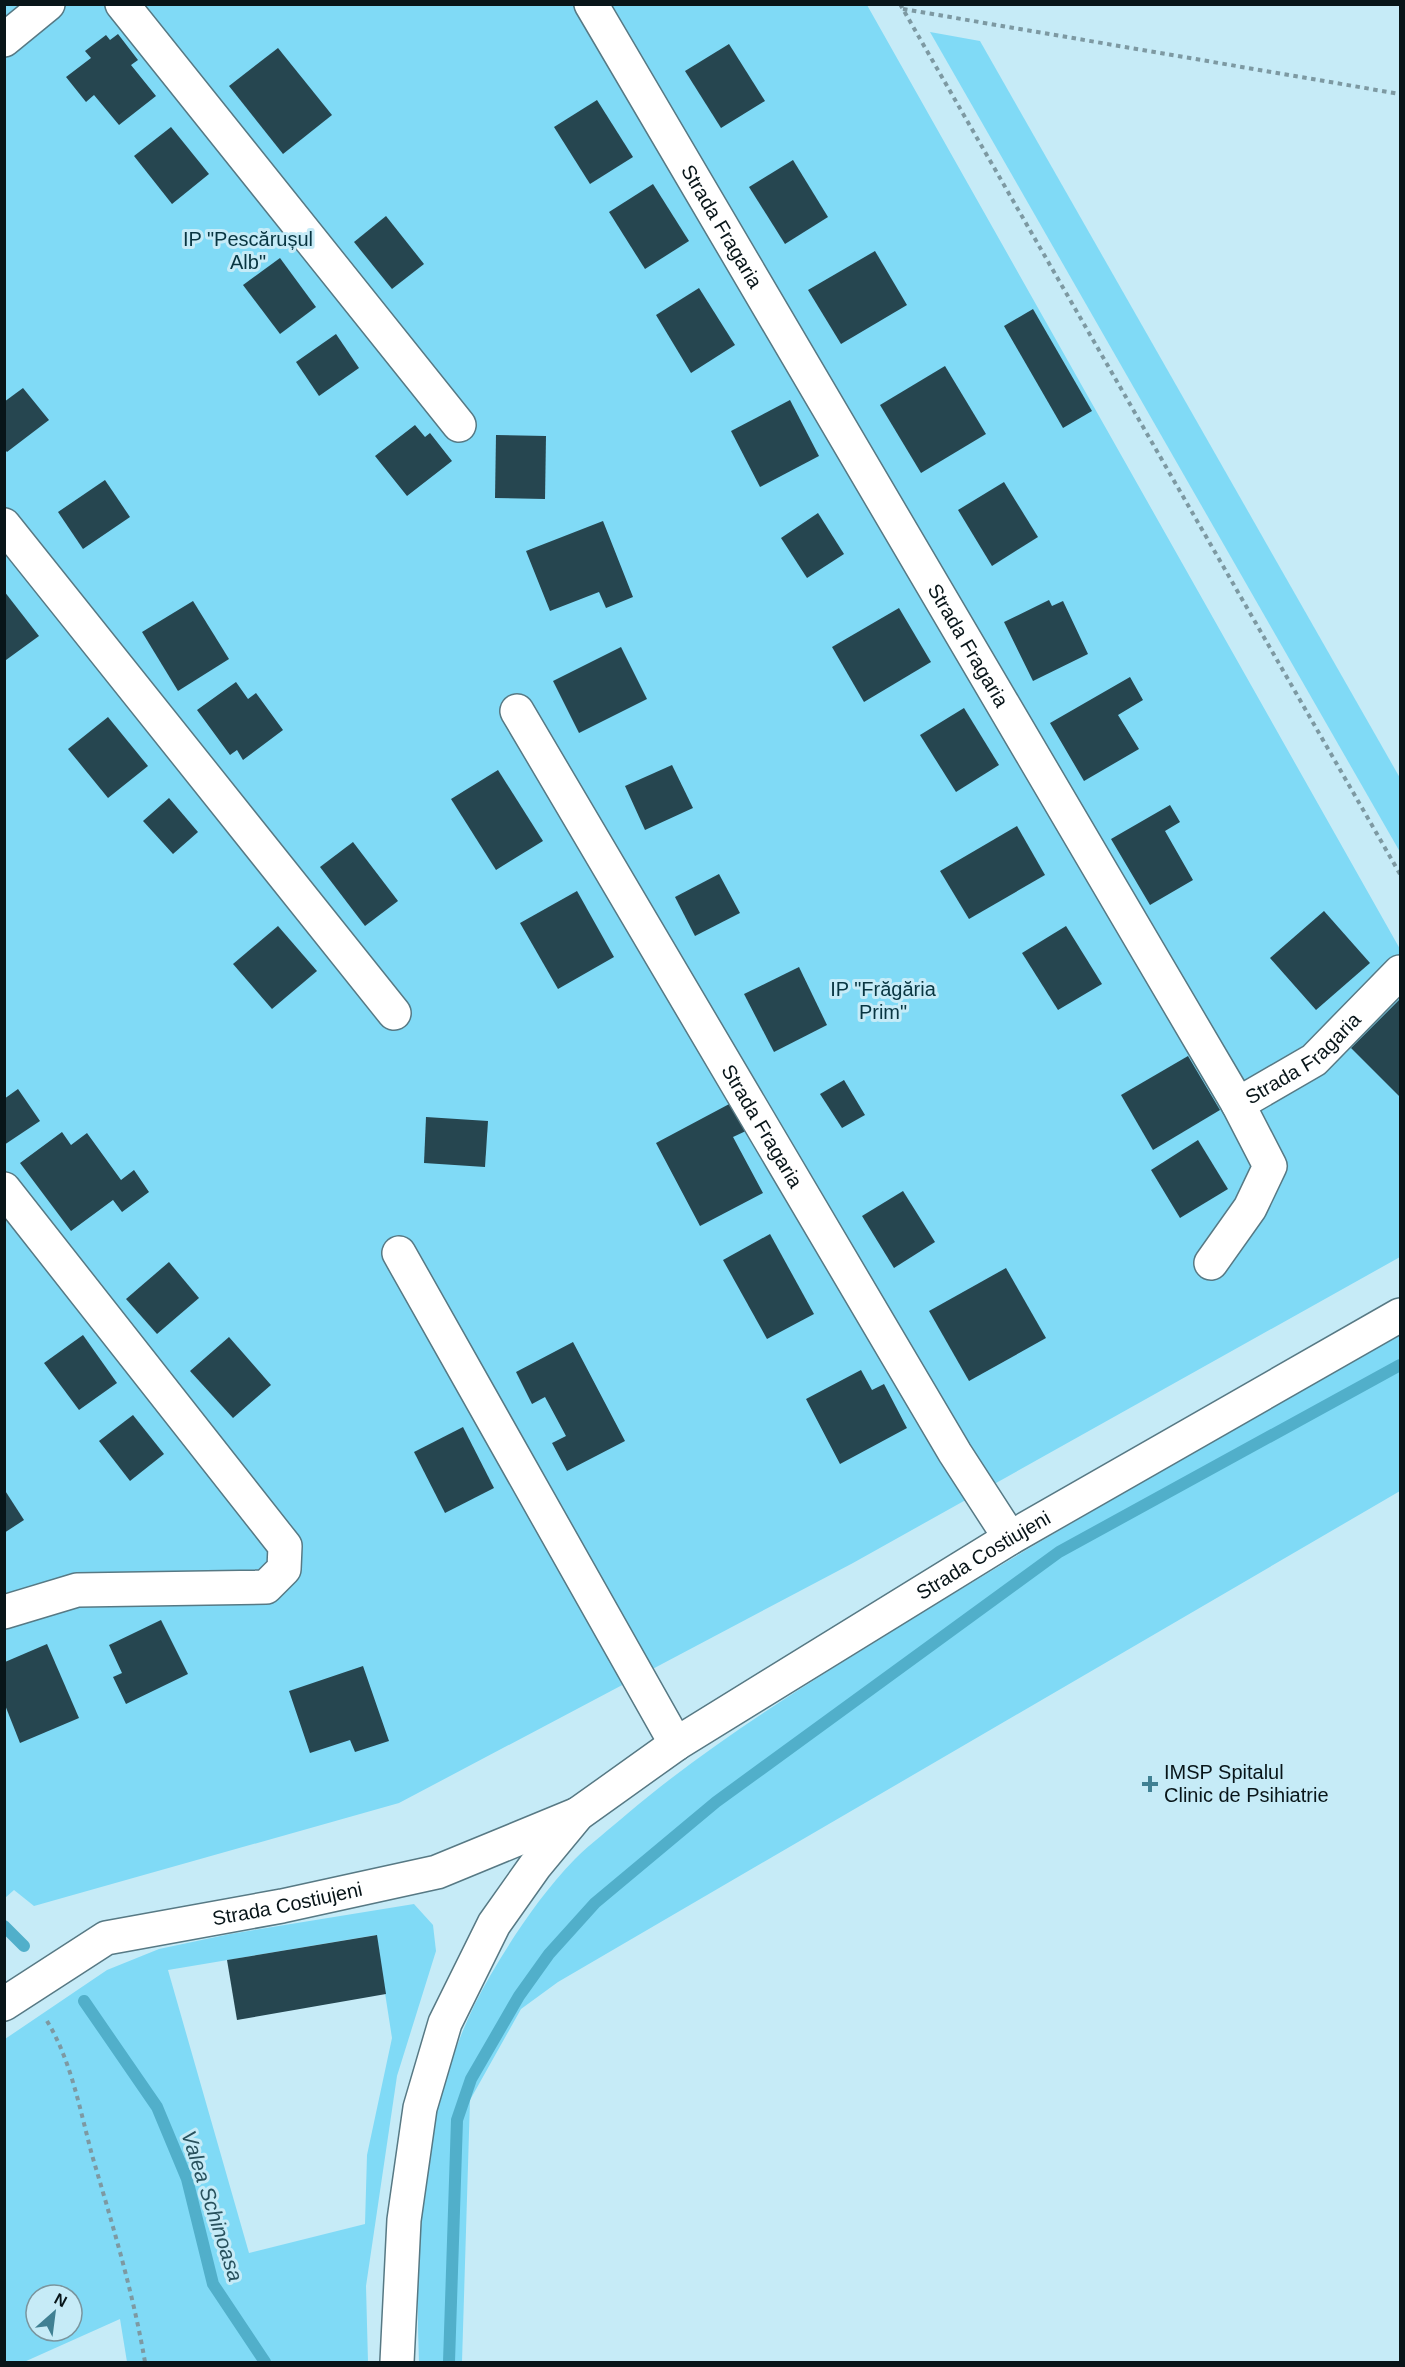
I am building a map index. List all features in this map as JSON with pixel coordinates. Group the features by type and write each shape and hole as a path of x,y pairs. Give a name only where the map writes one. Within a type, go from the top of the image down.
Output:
{"street":[{"path":"4,40 48,4"},
{"path":"122,4 459,425"},
{"name":"Strada Fragaria","path":"591,4 1238,1104 1314,1060 1401,972"},
{"path":"4,525 394,1012"},
{"name":"Strada Fragaria","path":"517,711 955,1453 1010,1538"},
{"path":"1210,1263 1250,1208 1270,1166 1238,1104"},
{"path":"4,1188 285,1546 284,1569 266,1587 77,1590 4,1612"},
{"path":"399,1253 676,1744"},
{"name":"Strada Costiujeni","path":"13,1993 106,1938 282,1906 437,1872 578,1814 676,1744 1010,1538 1401,1315"},
{"name":"Strada Costiujeni","path":"397,2362 404,2220 410,2175 420,2108 445,2023 494,1924 535,1866 578,1814"}],"path":[{"path":"901,7 1401,94"},
{"path":"901,7 1401,874"},
{"path":"13,1993 60,2041 137,2316 145,2362"}],"green space":[{"name":"IP \"Frăgăria Prim\"","path":"5,5 867,5 1400,949 1400,1257 853,1563 399,1803 34,1906 14,1890 5,1898"},
{"path":"930,32 980,41 1400,778 1400,852"},
{"path":"1400,1335 1400,1491 558,1982 521,2009 470,2100 462,2362 419,2362 418,2263 421,2213 436,2115 450,2067 467,2021 499,1961 539,1901 575,1859 693,1762 797,1691 1027,1550"},
{"path":"414,1904 433,1925 436,1951 397,2076 366,2286 368,2362 127,2362 120,2319 84,2335 84,2283 24,2283 24,2343 66,2343 24,2362 5,2362 5,2039 107,1970 159,1949 230,1934","holes":["376,1935 392,2038 367,2155 365,2224 249,2253 168,1970"]}],"building":[{"path":"118,34 138,60 131,65 156,96 119,125 94,95 86,102 66,77 91,58 85,51 106,35 110,40"},
{"path":"729,44 765,101 721,128 685,71"},
{"path":"278,48 332,115 283,154 229,86"},
{"path":"597,100 633,157 590,184 554,127"},
{"path":"171,127 209,174 172,204 134,156"},
{"path":"793,160 828,217 785,244 749,187"},
{"path":"653,184 689,241 645,269 609,212"},
{"path":"386,216 424,264 392,289 354,242"},
{"path":"875,251 907,305 841,344 808,290"},
{"path":"280,258 316,307 280,334 243,285"},
{"path":"699,288 735,345 691,373 656,315"},
{"path":"1033,309 1092,411 1063,428 1004,326"},
{"path":"336,334 359,368 319,396 296,362"},
{"path":"945,366 986,434 921,473 880,405"},
{"path":"23,388 49,420 7,452 4,449 4,402"},
{"path":"790,400 819,456 760,487 731,431"},
{"path":"415,425 425,437 430,433 452,461 407,496 375,456"},
{"path":"496,435 546,436 545,499 495,498"},
{"path":"105,480 130,517 83,549 58,512"},
{"path":"1004,482 1038,537 992,566 958,510"},
{"path":"818,513 844,554 807,578 781,538"},
{"path":"603,521 633,597 606,608 599,592 550,611 526,551"},
{"path":"4,591 39,636 6,660 4,658"},
{"path":"1049,600 1052,606 1063,601 1088,654 1033,681 1004,622"},
{"path":"193,601 229,659 178,691 142,632"},
{"path":"899,608 931,662 864,702 832,647"},
{"path":"621,647 647,699 579,733 553,681"},
{"path":"1130,677 1143,700 1118,715 1139,749 1084,781 1050,723"},
{"path":"236,682 248,699 256,693 283,730 243,760 237,750 230,755 197,710"},
{"path":"964,708 999,765 956,792 920,735"},
{"path":"108,717 148,766 108,798 68,749"},
{"path":"672,765 693,808 645,830 625,786"},
{"path":"498,770 543,841 496,870 451,799"},
{"path":"169,798 198,832 173,854 143,821"},
{"path":"1170,805 1180,822 1165,831 1193,880 1150,905 1111,839"},
{"path":"1017,826 1045,875 969,919 940,871"},
{"path":"353,842 398,901 365,926 320,867"},
{"path":"719,874 740,913 695,936 675,897"},
{"path":"577,891 614,957 558,989 520,923"},
{"path":"1324,911 1370,963 1316,1010 1270,958"},
{"path":"278,926 317,971 272,1009 233,964"},
{"path":"1066,926 1102,984 1058,1010 1022,953"},
{"path":"799,967 827,1025 774,1052 744,994"},
{"path":"1400,999 1400,1097 1351,1048"},
{"path":"1188,1056 1220,1110 1153,1150 1121,1095"},
{"path":"844,1080 865,1115 842,1128 820,1094"},
{"path":"18,1089 40,1121 4,1145 4,1099"},
{"path":"733,1102 748,1130 733,1137 763,1193 700,1226 656,1143"},
{"path":"426,1117 488,1121 485,1167 424,1163"},
{"path":"62,1132 71,1145 87,1133 121,1180 134,1170 149,1192 122,1212 113,1200 71,1231 20,1163"},
{"path":"1198,1140 1228,1189 1180,1218 1151,1170"},
{"path":"903,1191 935,1242 894,1268 862,1216"},
{"path":"770,1234 814,1314 767,1339 723,1260"},
{"path":"169,1262 199,1298 157,1334 126,1299"},
{"path":"1006,1268 1046,1338 969,1381 929,1311"},
{"path":"83,1335 117,1383 79,1410 44,1363"},
{"path":"229,1337 271,1385 233,1418 190,1371"},
{"path":"573,1342 625,1441 567,1471 552,1443 566,1436 545,1397 532,1404 516,1372"},
{"path":"861,1370 872,1390 884,1384 907,1428 840,1464 806,1399"},
{"path":"133,1415 164,1454 130,1481 99,1441"},
{"path":"463,1427 494,1488 445,1513 414,1452"},
{"path":"4,1489 24,1520 4,1533"},
{"path":"161,1620 188,1674 126,1704 113,1677 122,1673 109,1645"},
{"path":"47,1644 79,1718 20,1743 5,1705 5,1662"},
{"path":"363,1666 389,1741 355,1752 350,1740 310,1753 289,1691"},
{"path":"377,1935 386,1994 237,2020 227,1960"}],"waterway":[{"path":"449,2362 457,2120 471,2079 519,1996 549,1954 595,1903 716,1802 1059,1552 1400,1365"},
{"name":"Valea Schinoasa","path":"4,1926 24,1946"},
{"name":"Valea Schinoasa","path":"84,2001 157,2107 187,2179 213,2284 265,2362"}],"place":[{"name":"IMSP Spitalul Clinic de Psihiatrie","path":"1150,1784"}],"park label":[{"name":"IP \"Pescărușul Alb\"","path":"248,250"}]}
